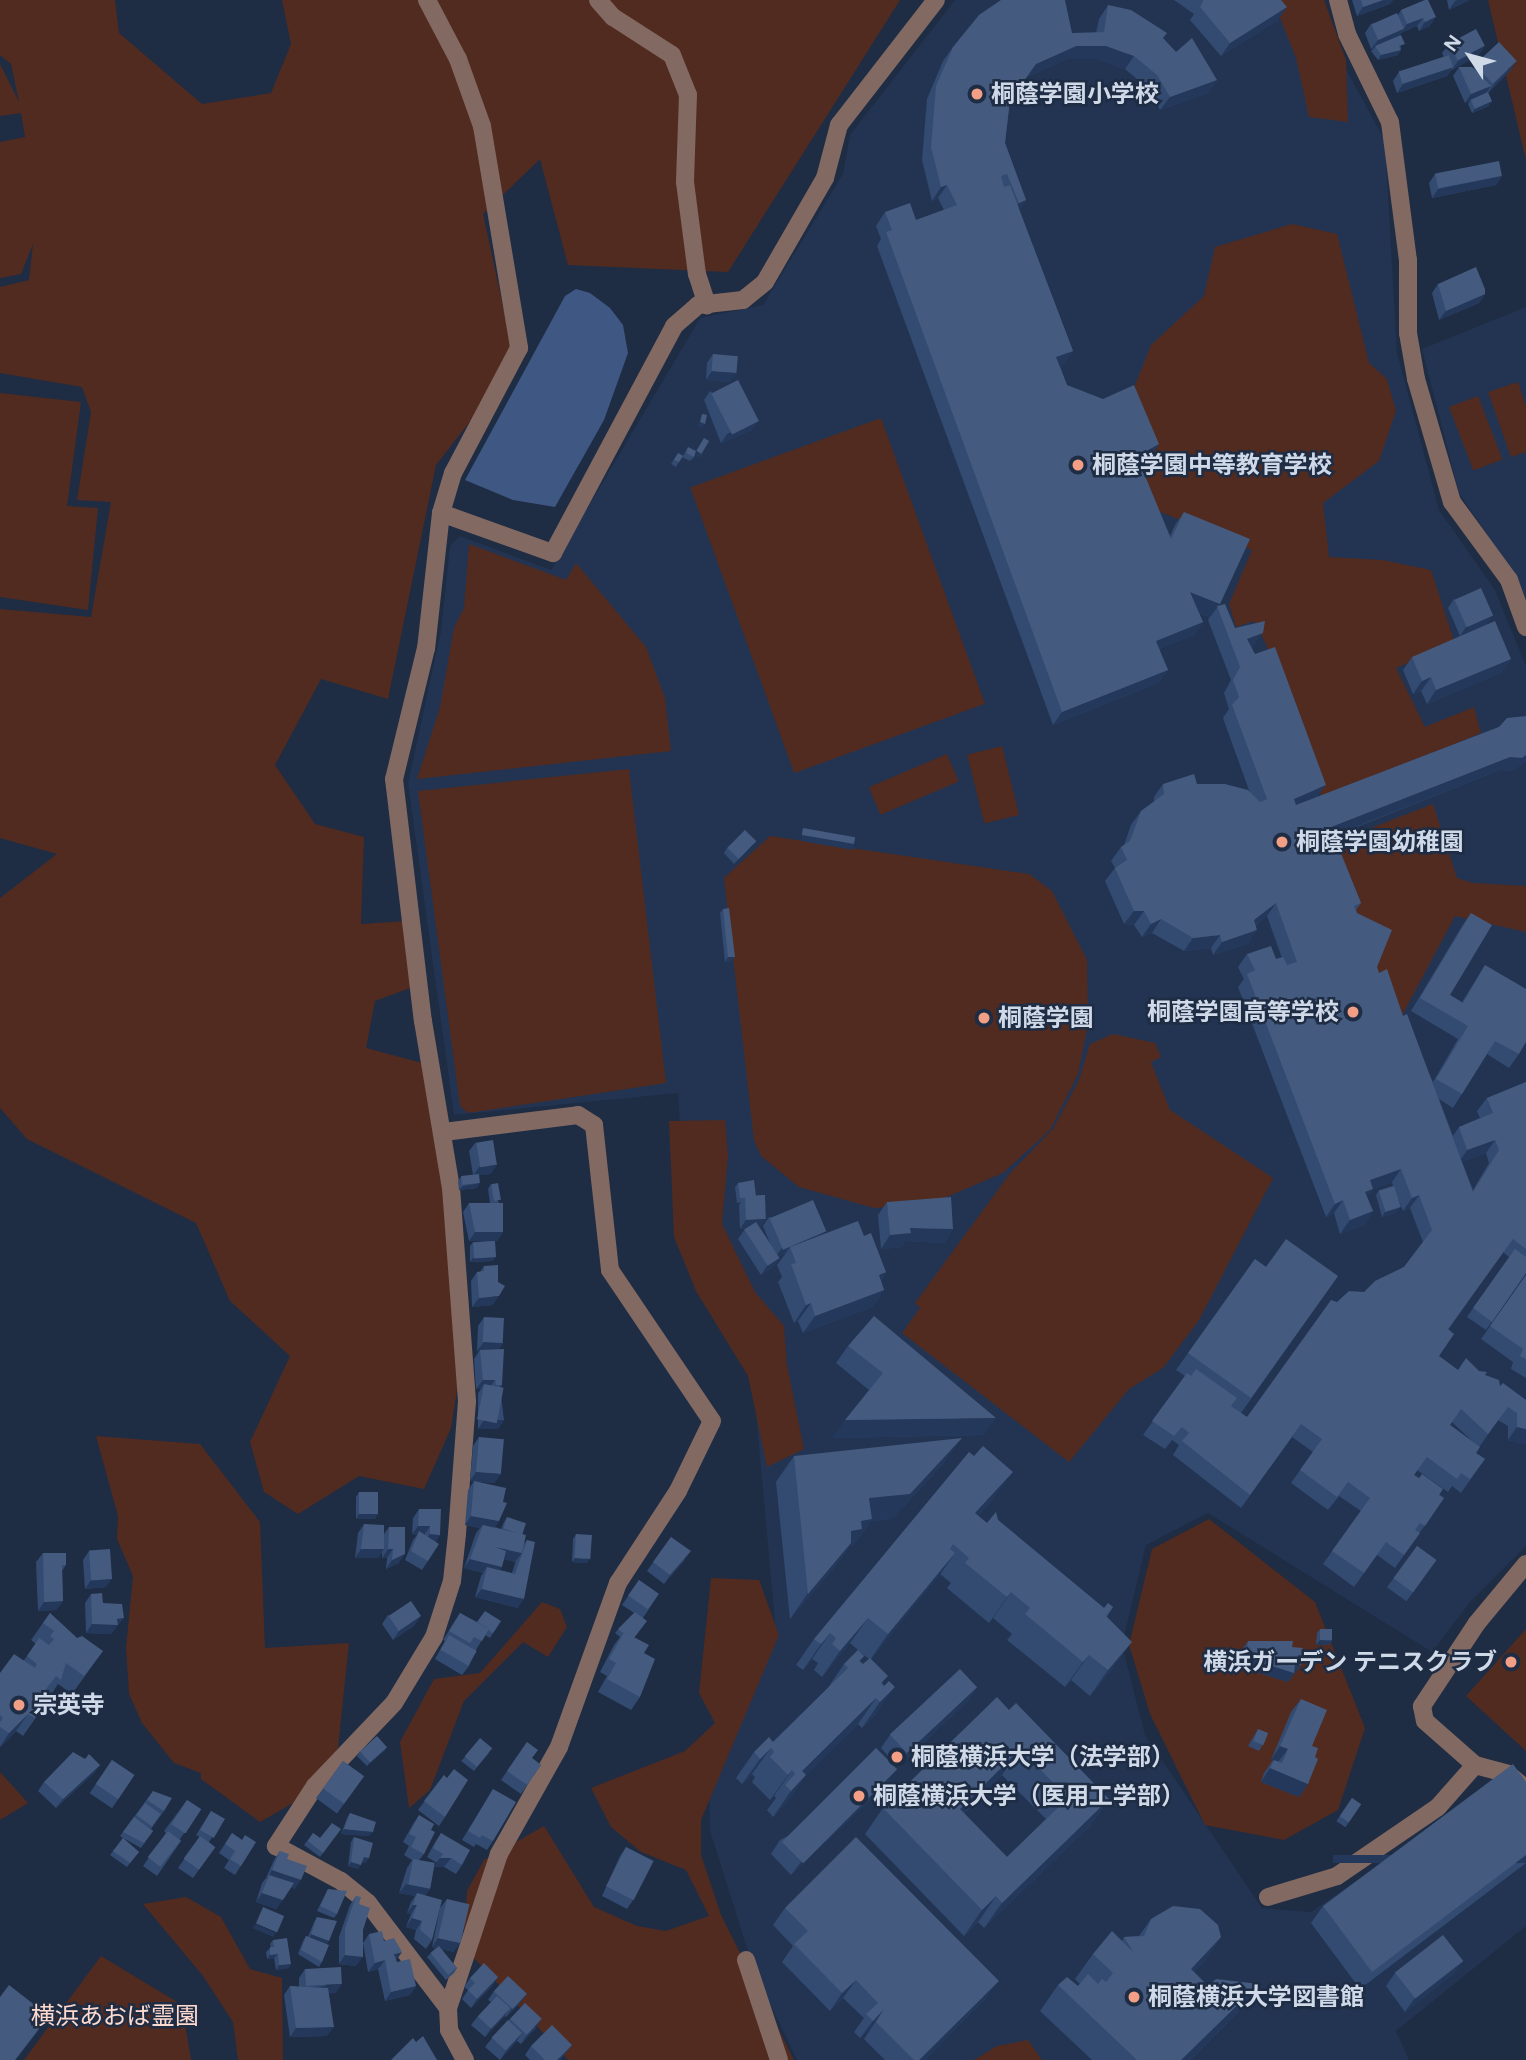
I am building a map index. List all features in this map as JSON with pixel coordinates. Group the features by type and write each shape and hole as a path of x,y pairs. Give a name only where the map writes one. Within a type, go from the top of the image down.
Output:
{"street":[{"path":"427,0 458,59 482,126 520,348 453,473 441,513 426,648 394,779 423,1021 444,1132 467,1401 452,1581 434,1637 394,1703 315,1786 276,1846 341,1881 368,1903 448,2008"},
{"path":"598,0 613,17 672,55 688,95 685,182 697,274 707,305"},
{"path":"441,513 553,553 674,326 698,305 743,300 765,282 825,178 839,125 936,0"},
{"path":"1338,0 1347,34 1390,122 1408,260 1408,332 1416,379 1452,502 1509,580 1526,627"},
{"path":"444,1132 578,1115 594,1125 610,1270 712,1421 678,1491 618,1583 559,1747 499,1854 448,2008 449,2030 465,2060"},
{"path":"1526,1564 1423,1699 1425,1721 1475,1765 1508,1774 1526,1789"},
{"path":"1268,1896 1337,1876 1438,1807 1475,1765"},
{"path":"746,1960 779,2060"}],"shaded area":[{"name":"桐蔭学園","path":"955,0 1320,0 1333,45 1385,141 1397,353 1439,510 1495,590 1526,666 1526,1546 1470,1602 1432,1652 1208,1513 1146,1545 1122,1645 1145,1735 1262,1908 1311,1912 1502,1779 1526,1813 1526,1926 1396,2031 1409,2060 797,2060 754,1970 710,1831 709,1772 776,1634 752,1368 685,1221 678,1093 454,1115 408,783 441,631 450,546 460,536 551,570 700,318 763,305 843,174 850,135"},
{"path":"576,289 590,293 610,308 623,325 628,353 604,420 555,507 513,500 465,480 565,296"},
{"path":"1526,307 1526,599 1518,580 1459,493 1422,349"}],"green space":[{"path":"0,0 115,0 119,33 202,104 271,93 291,44 282,0 900,0 728,272 568,265 540,159 483,214 512,348 482,406 436,465 388,699 321,679 275,765 315,824 364,837 361,924 406,921 413,987 375,1001 366,1048 422,1063 469,1314 451,1428 424,1489 359,1476 298,1514 264,1492 250,1442 290,1356 230,1301 196,1223 27,1139 0,1108 0,898 57,854 0,838 0,609 91,617 111,502 77,500 91,412 82,387 0,373 0,287 29,280 33,244 21,274 0,278 0,142 25,137 21,113 0,116 0,64 19,102 11,64 0,55"},
{"path":"1273,0 1324,0 1346,60 1348,122 1309,117 1296,58"},
{"path":"1488,0 1526,0 1526,160"},
{"path":"1292,224 1337,234 1369,363 1387,379 1396,411 1379,461 1323,503 1329,557 1382,560 1431,570 1455,644 1396,668 1425,727 1474,707 1481,733 1322,798 1266,644 1254,621 1236,627 1229,604 1252,550 1151,508 1135,473 1152,465 1153,456 1130,398 1151,345 1204,296 1215,247"},
{"path":"1518,382 1526,406 1526,452 1511,457 1488,392"},
{"path":"0,393 81,402 67,506 98,508 88,610 0,597"},
{"path":"1478,396 1502,459 1473,471 1449,407"},
{"path":"881,418 985,704 794,773 690,487"},
{"path":"469,544 566,580 576,563 646,647 665,698 671,751 417,779 440,707 454,628 464,608"},
{"path":"1002,746 1019,815 984,824 967,755"},
{"path":"947,754 959,782 880,815 869,787"},
{"path":"629,769 666,1083 468,1113 460,1106 418,791"},
{"path":"1433,804 1457,878 1473,883 1526,886 1526,932 1455,916 1398,1023 1373,978 1387,939 1349,922 1327,845"},
{"path":"770,836 1029,874 1052,891 1087,960 1088,1024 1078,1074 1050,1130 1003,1173 930,1204 874,1208 799,1187 761,1156 754,1140 724,878"},
{"path":"1113,1034 1155,1043 1161,1057 1151,1062 1170,1110 1273,1178 1199,1320 1163,1368 1129,1389 1069,1462 902,1333 920,1308 915,1303 1011,1172 1053,1129 1079,1080 1090,1044"},
{"path":"725,1120 728,1156 722,1224 755,1292 784,1326 787,1365 804,1449 767,1467 748,1376 696,1291 674,1237 669,1121"},
{"path":"96,1436 200,1444 260,1522 265,1648 349,1643 338,1748 293,1803 260,1822 201,1779 201,1773 174,1763 142,1723 129,1694 126,1648 133,1576 117,1539 118,1516"},
{"path":"1209,1519 1315,1602 1365,1728 1338,1810 1284,1840 1205,1825 1150,1714 1129,1645 1152,1549"},
{"path":"711,1578 759,1580 779,1635 701,1820 701,1855 721,1915 794,2060 568,2060 463,1946 467,1891 484,1860 544,1826 594,1907 637,1926 666,1931 709,1916 686,1870 641,1852 611,1827 591,1788 685,1751 715,1723 699,1693"},
{"path":"542,1602 560,1609 567,1627 548,1657 523,1642 464,1701 430,1790 409,1808 400,1742 434,1679 480,1673"},
{"name":"横浜ガーデン テニスクラブ","path":"1526,1629 1526,1751 1466,1696"},
{"path":"0,1772 28,1803 0,1820"},
{"path":"186,1897 221,1917 250,1969 282,1978 283,2060 238,2060 233,2022 203,1976 143,1904"},
{"name":"横浜あおば霊園","path":"101,1956 182,2005 191,2060 24,2060"},
{"path":"1028,2040 1042,2060 974,2060 997,2046"}],"building":[{"path":"1001,0 1065,0 1072,33 1104,32 1108,5 1131,10 1167,33 1163,38 1176,52 1192,38 1217,80 1170,97 1157,75 1134,56 1106,46 1076,46 1036,64 1010,99 1005,143 1026,200 1019,203 1007,174 1001,176 1004,187 1010,185 1073,351 1056,357 1067,385 1103,399 1134,385 1159,444 1137,456 1171,539 1184,512 1250,539 1220,604 1190,592 1203,622 1156,641 1168,670 1062,712 886,232 892,230 885,212 910,203 916,220 957,205 947,185 941,187 931,147 936,86 953,47 979,15"},
{"path":"1202,0 1281,0 1287,7 1230,43 1200,7"},
{"path":"1361,0 1383,0 1363,7"},
{"path":"1428,0 1436,17 1425,22 1423,18 1407,24 1401,10"},
{"path":"1397,13 1404,29 1378,40 1371,24"},
{"path":"1476,29 1485,46 1458,60 1449,44"},
{"path":"1401,35 1405,44 1399,46 1401,50 1381,55 1375,46"},
{"path":"1499,42 1517,61 1493,84 1475,65"},
{"path":"1449,55 1453,67 1403,84 1399,71"},
{"path":"1459,67 1472,67 1491,86 1471,94"},
{"path":"1488,92 1492,101 1475,109 1471,100"},
{"path":"1499,161 1502,176 1438,188 1435,173"},
{"path":"1476,267 1485,294 1446,311 1438,284"},
{"path":"713,354 738,356 736,373 712,371"},
{"path":"738,380 759,421 732,435 711,394"},
{"path":"702,414 707,415 705,424 700,422"},
{"path":"704,438 709,441 701,454 696,451"},
{"path":"688,447 696,451 694,457 686,453"},
{"path":"678,453 683,456 679,462 674,460"},
{"path":"1481,588 1493,615 1467,627 1455,600"},
{"path":"1225,604 1235,628 1265,621 1263,633 1247,639 1255,654 1275,647 1326,785 1294,799 1296,805 1499,727 1507,718 1526,716 1526,755 1522,758 1510,757 1308,836 1311,842 1333,834 1361,903 1354,906 1357,913 1392,930 1377,967 1379,973 1387,969 1403,1016 1407,1014 1473,1192 1499,1150 1495,1140 1467,1150 1459,1127 1493,1113 1487,1098 1526,1082 1526,1249 1513,1239 1448,1329 1454,1334 1439,1356 1458,1370 1466,1358 1479,1371 1487,1372 1485,1375 1499,1380 1500,1386 1503,1383 1526,1400 1526,1429 1517,1427 1517,1413 1508,1407 1488,1434 1461,1409 1450,1425 1480,1447 1476,1453 1485,1459 1470,1479 1461,1473 1457,1479 1427,1457 1414,1475 1419,1478 1422,1474 1443,1489 1439,1495 1444,1498 1425,1526 1420,1523 1415,1530 1420,1533 1404,1555 1386,1542 1364,1573 1332,1551 1370,1498 1348,1482 1337,1497 1300,1470 1322,1439 1301,1424 1250,1495 1182,1441 1189,1433 1182,1427 1174,1436 1152,1421 1187,1373 1191,1376 1196,1369 1237,1398 1231,1406 1247,1417 1331,1300 1337,1302 1349,1291 1364,1292 1375,1281 1404,1267 1432,1230 1419,1195 1412,1198 1401,1169 1370,1180 1373,1189 1365,1192 1373,1211 1350,1220 1343,1200 1335,1204 1247,974 1255,970 1247,954 1271,946 1276,959 1283,957 1287,965 1297,962 1276,903 1254,920 1257,930 1222,942 1220,935 1193,938 1161,919 1151,924 1144,911 1134,911 1115,868 1127,860 1121,847 1130,841 1141,811 1164,794 1163,784 1194,774 1197,784 1225,784 1248,790 1260,802 1267,799 1232,705 1239,697 1233,680 1240,667 1217,606"},
{"path":"1495,621 1511,659 1436,690 1431,677 1422,681 1412,657"},
{"path":"803,828 855,837 854,844 802,835"},
{"path":"745,830 756,841 739,859 727,848"},
{"path":"729,908 735,957 728,957 723,909"},
{"path":"1471,913 1492,925 1450,995 1463,1003 1485,965 1526,989 1526,1042 1519,1054 1495,1041 1462,1094 1436,1079 1468,1026 1420,998"},
{"path":"493,1140 497,1165 480,1167 476,1143"},
{"path":"479,1174 480,1183 462,1185 461,1176"},
{"path":"754,1180 756,1196 740,1198 738,1183"},
{"path":"498,1183 501,1200 494,1201 491,1184"},
{"path":"1394,1186 1401,1207 1386,1212 1379,1191"},
{"path":"765,1195 766,1219 746,1220 745,1196"},
{"path":"951,1197 953,1229 910,1228 911,1233 890,1235 887,1202"},
{"path":"813,1200 826,1231 783,1250 770,1218"},
{"path":"469,1203 503,1203 503,1232 475,1232"},
{"path":"858,1221 864,1236 871,1233 886,1272 879,1275 884,1290 815,1316 811,1303 806,1305 791,1264 796,1263 790,1247"},
{"path":"756,1222 779,1258 768,1266 744,1230"},
{"path":"1286,1239 1338,1276 1251,1398 1188,1353 1255,1259 1266,1267"},
{"path":"495,1241 496,1257 474,1258 473,1243"},
{"path":"1515,1249 1526,1257 1526,1273 1492,1322 1473,1308"},
{"path":"498,1265 498,1282 505,1286 499,1296 479,1298 477,1272 484,1271 484,1266"},
{"path":"1526,1275 1526,1359 1520,1356 1523,1349 1490,1326"},
{"path":"874,1316 996,1418 845,1420 883,1373 848,1346"},
{"path":"484,1317 504,1318 503,1343 483,1342"},
{"path":"504,1349 502,1385 496,1385 495,1380 483,1380 480,1350"},
{"path":"484,1384 504,1388 497,1423 477,1419"},
{"path":"479,1437 504,1439 501,1474 476,1472"},
{"path":"962,1438 910,1494 869,1498 872,1519 861,1521 862,1529 851,1531 851,1543 808,1594 794,1456"},
{"path":"983,1446 1013,1472 975,1513 987,1523 996,1512 998,1520 1104,1608 1108,1603 1113,1607 1106,1616 1132,1642 1108,1670 1089,1655 1083,1662 1025,1614 1030,1608 1011,1592 1007,1597 965,1563 969,1558 953,1544 950,1549 955,1553 888,1634 868,1618 840,1651 832,1644 836,1638 830,1633 821,1644 814,1639 969,1452 974,1456"},
{"path":"474,1481 506,1488 503,1502 507,1503 499,1521 471,1516"},
{"path":"359,1492 378,1492 378,1514 359,1514"},
{"path":"419,1509 441,1509 440,1535 430,1534 430,1526 418,1526"},
{"path":"507,1517 526,1523 522,1535 503,1528"},
{"path":"364,1524 384,1525 384,1549 361,1549"},
{"path":"483,1525 526,1535 522,1553 495,1547 506,1551 502,1567 470,1559"},
{"path":"389,1527 405,1527 405,1554 392,1560 393,1549 388,1549"},
{"path":"419,1531 439,1544 428,1561 411,1551"},
{"path":"576,1534 592,1535 590,1559 574,1558"},
{"path":"671,1537 691,1551 670,1575 653,1562"},
{"path":"527,1540 535,1542 524,1599 482,1589 487,1567 515,1574"},
{"path":"1417,1546 1436,1560 1413,1592 1393,1578"},
{"path":"110,1549 112,1579 91,1580 89,1550"},
{"path":"43,1553 66,1553 66,1565 62,1565 63,1601 44,1602"},
{"path":"639,1580 659,1594 648,1609 628,1596"},
{"path":"102,1593 103,1603 122,1604 124,1618 117,1619 118,1625 92,1624 91,1594"},
{"path":"411,1601 421,1616 399,1631 389,1616"},
{"path":"485,1611 501,1621 493,1633 477,1622"},
{"path":"635,1612 647,1621 634,1638 618,1629"},
{"path":"50,1613 77,1638 82,1636 103,1651 84,1676 66,1663 61,1680 56,1676 37,1701 44,1706 35,1718 28,1714 9,1733 0,1727 3,1718 0,1715 0,1673 14,1654 35,1668 37,1664 27,1656 39,1638 49,1645 54,1639 50,1636 54,1631 43,1623"},
{"path":"460,1613 489,1629 482,1641 474,1637 470,1643 449,1631"},
{"path":"1320,1629 1332,1629 1332,1640 1320,1640"},
{"path":"624,1632 649,1645 644,1653 655,1659 640,1697 607,1679 616,1663 609,1659"},
{"path":"449,1635 477,1651 468,1666 440,1650"},
{"path":"1248,1641 1293,1641 1292,1647 1303,1648 1301,1665 1295,1664 1294,1673 1246,1658"},
{"path":"858,1650 864,1656 859,1661 863,1664 870,1658 888,1676 881,1683 884,1686 889,1681 895,1687 880,1702 876,1698 802,1771 806,1775 791,1791 785,1785 795,1774 792,1770 788,1775 770,1757 774,1752 771,1748 760,1759 754,1752 769,1737 773,1742 848,1668 844,1664"},
{"path":"960,1669 977,1687 907,1753 890,1734"},
{"path":"997,1697 1009,1710 1016,1703 1109,1799 1002,1903 996,1896 982,1910 883,1808","holes":["1020,1749 1068,1798 1007,1857 960,1809"]},
{"path":"1301,1699 1327,1710 1312,1746 1318,1748 1315,1757 1318,1759 1308,1784 1270,1768 1274,1760 1282,1763 1288,1749 1280,1746"},
{"path":"1258,1729 1268,1733 1263,1745 1253,1741"},
{"path":"377,1736 387,1747 370,1763 360,1751"},
{"path":"480,1738 492,1748 477,1767 465,1756"},
{"path":"527,1742 538,1750 532,1758 541,1765 527,1785 507,1771"},
{"path":"876,1748 897,1769 803,1863 782,1842"},
{"path":"73,1752 85,1759 89,1754 100,1765 63,1799 44,1782"},
{"path":"112,1760 134,1775 118,1799 96,1784"},
{"path":"343,1761 364,1776 344,1804 323,1789"},
{"path":"1513,1764 1526,1782 1526,1855 1372,1972 1323,1906"},
{"path":"454,1769 468,1780 445,1817 424,1801 444,1775 447,1778"},
{"path":"493,1789 516,1802 493,1841 468,1831"},
{"path":"153,1791 172,1798 164,1811 147,1800"},
{"path":"1352,1798 1361,1804 1349,1822 1340,1816"},
{"path":"187,1800 201,1809 185,1834 171,1824"},
{"path":"145,1803 161,1814 152,1826 136,1815"},
{"path":"211,1811 225,1819 214,1838 200,1830"},
{"path":"350,1813 376,1822 373,1832 344,1829"},
{"path":"419,1815 434,1824 431,1830 435,1832 424,1854 411,1847 416,1837 409,1834"},
{"path":"134,1817 153,1831 144,1843 123,1832"},
{"path":"332,1823 341,1829 323,1853 308,1841 313,1833 320,1838"},
{"path":"168,1831 181,1841 160,1867 148,1857"},
{"path":"232,1833 242,1840 245,1835 256,1842 241,1866 230,1859 235,1851 225,1844"},
{"path":"441,1833 470,1850 462,1865 451,1858 440,1858 443,1854 433,1848"},
{"path":"200,1836 215,1847 199,1870 184,1859"},
{"path":"354,1837 373,1843 369,1858 364,1857 361,1865 351,1862"},
{"path":"856,1837 999,1981 919,2060 914,2060 876,2022 884,2009 873,2021 866,2014 878,2003 856,1980 842,1993 794,1944 808,1931 785,1908"},
{"path":"123,1838 139,1852 130,1863 113,1851"},
{"path":"626,1847 654,1861 634,1900 606,1886"},
{"path":"280,1851 289,1854 287,1859 307,1866 301,1880 272,1870"},
{"path":"413,1859 435,1863 430,1888 408,1885"},
{"path":"269,1875 294,1883 283,1900 262,1893"},
{"path":"328,1889 347,1891 337,1914 320,1906"},
{"path":"417,1893 442,1900 432,1940 420,1930 422,1921 412,1918 417,1905 413,1905"},
{"path":"356,1896 361,1897 359,1904 370,1908 363,1930 363,1957 345,1955 345,1928"},
{"path":"447,1899 469,1904 460,1943 438,1938"},
{"path":"1173,1906 1200,1909 1218,1925 1221,1937 1191,1969 1208,1986 1216,1979 1259,1984 1181,2060 1137,2060 1058,1985 1067,1977 1078,1986 1088,1974 1098,1984 1102,1979 1106,1982 1113,1973 1093,1954 1112,1931 1134,1953 1124,1937 1144,1936 1151,1919"},
{"path":"263,1907 284,1916 277,1933 256,1924"},
{"path":"317,1917 337,1921 329,1941 311,1934"},
{"path":"382,1931 384,1941 394,1938 402,1952 394,1954 397,1962 410,1959 416,1986 391,1992 385,1960 375,1963 369,1934"},
{"path":"1443,1935 1463,1961 1415,1999 1395,1973"},
{"path":"306,1936 329,1945 322,1962 301,1950"},
{"path":"287,1938 291,1964 279,1965 278,1954 270,1955 270,1947 274,1947 273,1940"},
{"path":"439,1946 457,1968 448,1975 430,1953"},
{"path":"484,1963 498,1977 477,1999 468,1990 475,1983 470,1978"},
{"path":"341,1967 342,1984 306,1986 305,1969"},
{"path":"508,1976 527,1994 513,2009 494,1991"},
{"path":"9,1985 49,2016 15,2060 0,2060 0,1997"},
{"path":"290,1986 328,1988 334,2027 296,2028"},
{"path":"497,1996 510,2008 491,2029 478,2016"},
{"path":"525,2003 542,2019 527,2035 510,2019"},
{"path":"508,2020 522,2033 506,2051 492,2038"},
{"path":"552,2025 572,2045 557,2060 545,2060 531,2046"},
{"path":"423,2036 437,2060 391,2060 413,2038 416,2042"}],"place":[{"name":"桐蔭学園小学校","path":"977,94"},
{"name":"桐蔭学園中等教育学校","path":"1078,465"},
{"name":"桐蔭学園幼稚園","path":"1282,842"},
{"name":"桐蔭学園高等学校","path":"1353,1012"},
{"name":"桐蔭学園","path":"984,1018"},
{"name":"横浜ガーデン テニスクラブ","path":"1511,1662"},
{"name":"宗英寺","path":"19,1705"},
{"name":"桐蔭横浜大学（法学部）","path":"897,1757"},
{"name":"桐蔭横浜大学（医用工学部）","path":"859,1796"},
{"name":"桐蔭横浜大学図書館","path":"1134,1997"}]}
